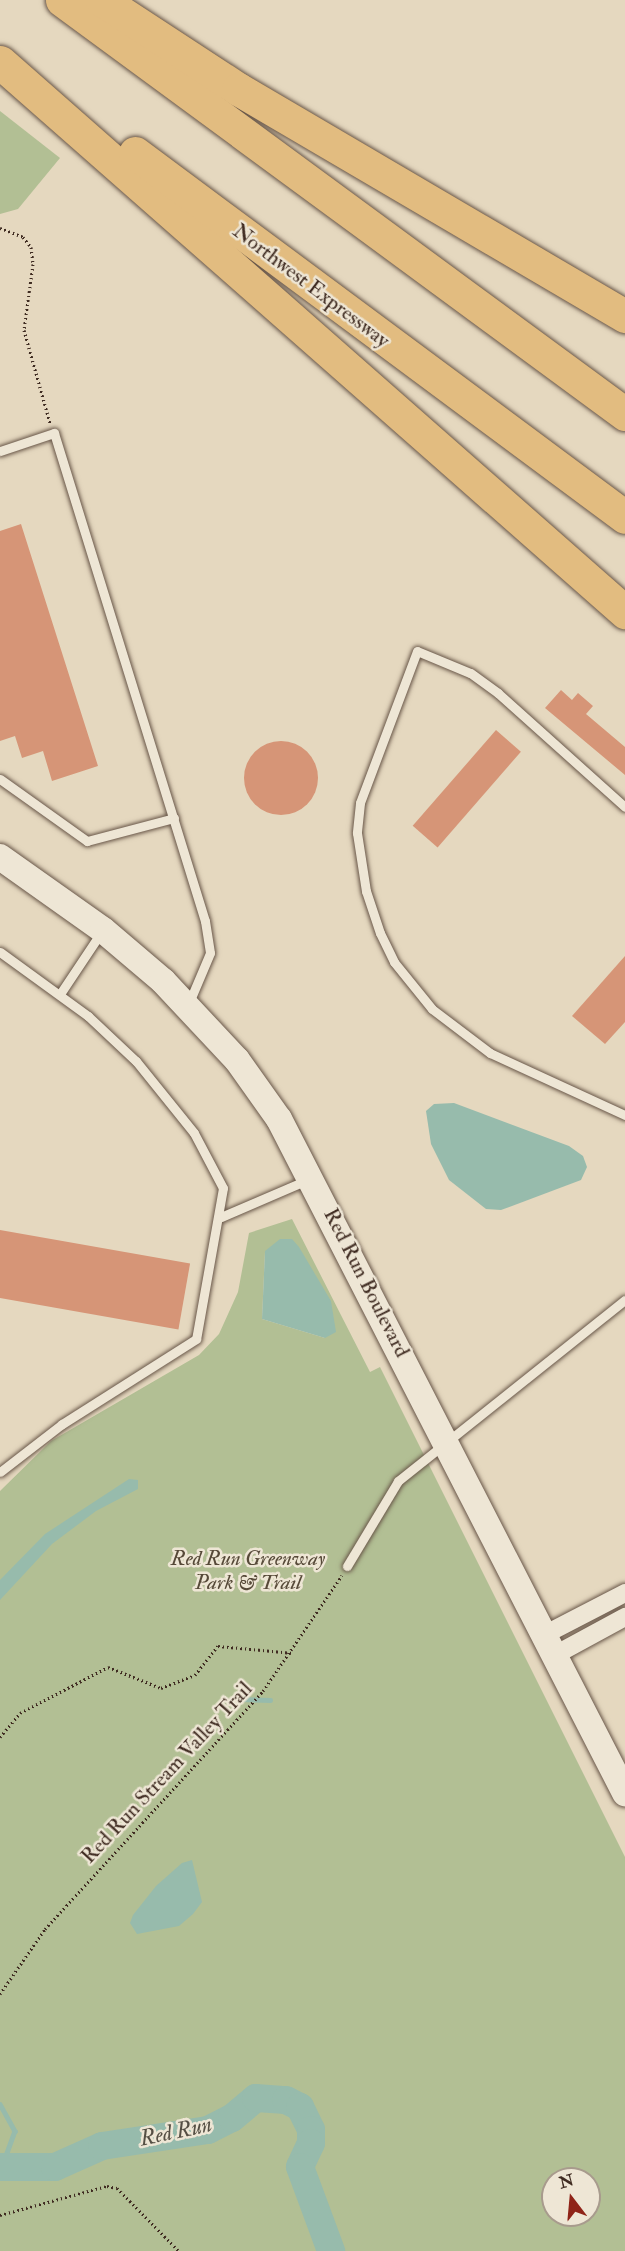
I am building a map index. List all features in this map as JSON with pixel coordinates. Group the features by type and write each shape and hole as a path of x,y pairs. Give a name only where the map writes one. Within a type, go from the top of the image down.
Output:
{"highway":[{"path":"62,0 625,414"},
{"path":"102,0 238,89 625,316"},
{"name":"Northwest Expressway","path":"0,51 625,517"},
{"path":"0,62 405,415 625,612"},
{"path":"405,415 625,594"}],"main road":[{"name":"Red Run Boulevard","path":"0,857 103,930 188,1005 259,1089 313,1178 625,1793"}],"street":[{"path":"550,1645 625,1593"},
{"path":"550,1645 625,1617"}],"lane":[{"path":"0,451 54,433 205,921 210,953 188,1005"},
{"path":"625,807 498,693 470,673 417,651 360,803 357,833 366,891 380,933 394,962 432,1009 489,1053 625,1115"},
{"path":"0,779 87,841 174,818"},
{"path":"60,994 103,930"},
{"path":"0,952 60,994 136,1061 188,1125 214,1164 223,1188 221,1217 196,1339 71,1418 0,1472"},
{"path":"221,1217 313,1178"},
{"path":"347,1566 389,1493 445,1440 625,1300"}],"path":[{"path":"0,228 23,237 31,247 33,264 24,330 54,433"},
{"name":"Red Run Stream Valley Trail","path":"0,1994 45,1929 241,1718 293,1653 347,1566"},
{"path":"0,1737 21,1713 51,1694 108,1667 161,1688 195,1675 210,1652 226,1645 293,1653"},
{"path":"0,2215 107,2186 117,2187 179,2251"}],"green space":[{"path":"0,111 60,158 18,209 0,214"},
{"name":"Red Run Greenway Park & Trail","path":"292,1219 370,1372 380,1367 625,1857 625,2251 0,2251 0,1491 51,1441 199,1355 219,1334 238,1292 249,1233","holes":["265,1252 325,1338 262,1319"]}],"shaded area":[{"path":"454,1103 569,1146 583,1156 587,1167 581,1180 501,1210 486,1209 449,1180 431,1144 426,1111 434,1104"},
{"path":"280,1239 292,1239 299,1247 331,1301 336,1332 325,1338 262,1319 265,1251"},
{"path":"129,1479 138,1480 138,1489 96,1511 52,1544 0,1600 0,1580 45,1534"},
{"path":"192,1860 202,1902 193,1914 179,1926 137,1934 130,1923 133,1915 156,1886 182,1863"}],"building":[{"path":"21,524 98,766 52,781 43,751 22,758 15,736 0,741 0,531"},
{"path":"561,690 572,700 578,693 593,706 586,714 625,747 625,775 545,708"},
{"path":"496,730 521,752 438,847 413,826"},
{"path":"274,741 288,741 302,747 312,757 318,771 318,785 312,799 302,809 288,815 274,815 260,809 250,799 244,785 244,771 250,757 260,747"},
{"path":"625,956 625,1022 605,1044 572,1016"},
{"path":"0,1230 190,1264 178,1329 0,1298"}],"waterway":[{"path":"241,1699 270,1700"},
{"name":"Red Run","path":"0,2167 55,2167 102,2146 208,2130 232,2118 256,2098 286,2100 300,2107 311,2130 311,2143 300,2167 331,2251"},
{"path":"0,2104 15,2131 2,2166"}]}
